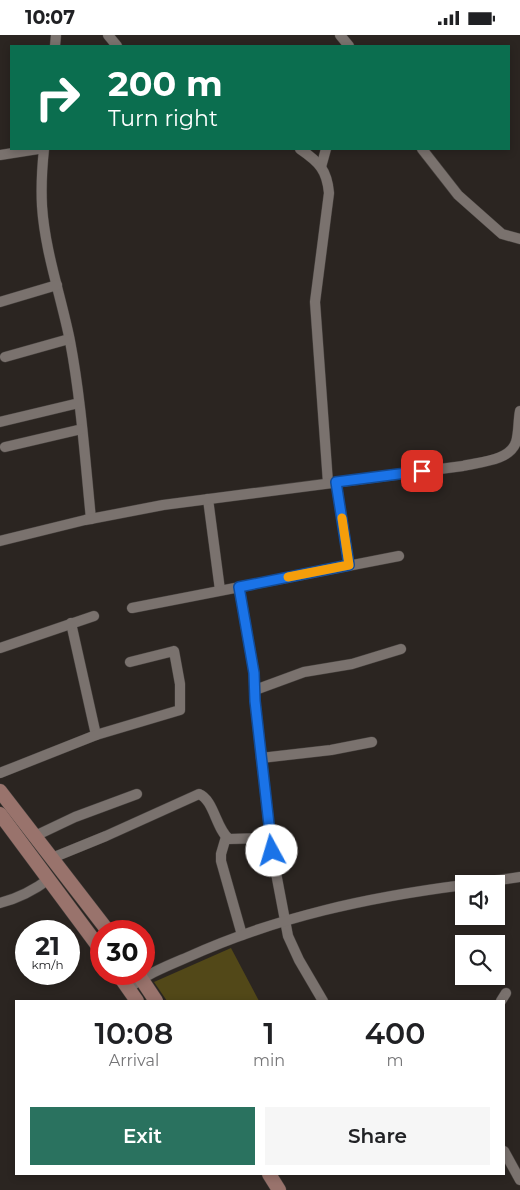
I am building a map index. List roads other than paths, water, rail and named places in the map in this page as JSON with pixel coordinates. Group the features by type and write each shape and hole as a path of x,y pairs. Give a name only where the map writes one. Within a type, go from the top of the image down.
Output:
{"main road":[{"path":"0,791 100,920"},
{"path":"0,815 90,935"},
{"path":"125,985 136,1000"},
{"path":"146,985 155,1000"},
{"path":"262,1175 271,1190"},
{"path":"270,1175 279,1190"}],"street":[{"path":"108,35 116,45"},
{"path":"340,35 349,45"},
{"path":"0,155 32,150"},
{"path":"44,150 41,185 42,208 47,242 70,339 79,403 91,519"},
{"path":"301,150 322,167 327,179 329,193 317,275 315,318 332,483 349,565"},
{"path":"322,167 326,150"},
{"path":"423,150 458,195 502,234 520,239"},
{"path":"0,302 57,285"},
{"path":"5,357 70,339"},
{"path":"0,422 79,403"},
{"path":"0,541 91,519 163,505 463,466 489,460 515,451 520,411"},
{"path":"5,447 82,429"},
{"path":"208,499 220,590"},
{"path":"132,608 399,556"},
{"path":"239,587 254,673 255,701 270,838 288,935 322,1000"},
{"path":"0,648 94,616"},
{"path":"71,623 96,735"},
{"path":"255,690 304,672 352,664 401,649"},
{"path":"0,773 96,735 176,712 181,707 180,684 174,651 130,661"},
{"path":"261,758 331,750 372,742"},
{"path":"52,858 106,836 199,793 207,800 226,837 232,840 270,838"},
{"path":"35,837 88,812 136,794"},
{"path":"226,837 221,861 242,935"},
{"path":"505,879 520,877"},
{"path":"0,903 22,897 49,879"},
{"path":"155,970 242,935 331,907 413,891 455,886"},
{"path":"128,989 132,985"},
{"path":"505,1153 520,1180"}]}
